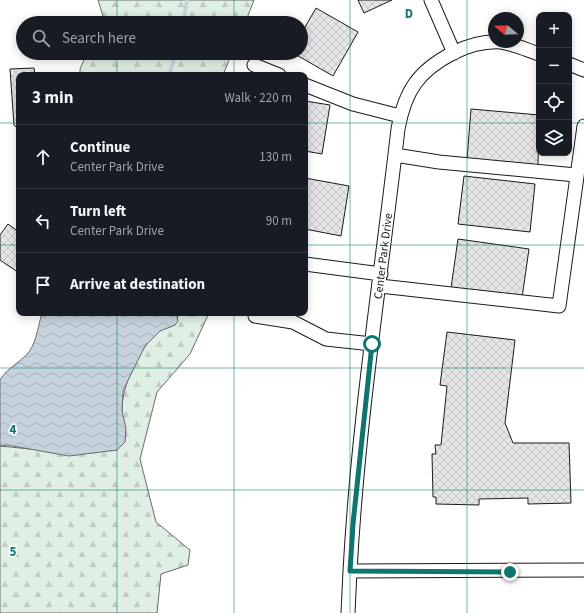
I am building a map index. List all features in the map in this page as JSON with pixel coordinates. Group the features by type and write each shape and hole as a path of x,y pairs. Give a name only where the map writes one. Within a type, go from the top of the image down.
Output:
{"street":[{"path":"431,0 454,53"},
{"name":"Center Park Drive","path":"348,613 353,524 372,344 400,116 408,94 420,76 437,61 454,53 472,46 499,42 536,53"},
{"path":"254,65 272,72"},
{"path":"572,65 584,70"},
{"path":"308,86 353,104 400,116"},
{"path":"308,265 380,280 559,306 584,126"},
{"path":"395,155 439,162 576,175"},
{"path":"254,316 293,322 326,338 372,344"},
{"path":"350,571 584,570"}],"green space":[{"path":"98,0 254,0 248,16 103,16"},
{"path":"84,60 229,60 224,72 80,72"},
{"path":"178,316 208,316 190,354 157,392 140,459 156,522 190,550 188,565 161,574 157,613 0,613 0,446 30,449 117,450 122,445 126,432 122,411 125,391 128,379 138,357 158,332 175,325"}],"water":[{"path":"41,316 177,316 178,321 175,325 160,331 145,346 123,391 122,411 126,428 125,442 117,450 69,456 7,445 0,446 0,380 6,372 29,352 36,338"}],"building":[{"path":"358,0 392,0 364,13"},
{"path":"316,8 358,32 333,76 305,60 308,60 308,22"},
{"path":"34,68 35,72 16,72 16,127 14,125 10,69"},
{"path":"308,101 330,105 322,154 308,152"},
{"path":"471,109 536,115 536,156 538,156 538,165 467,159"},
{"path":"464,176 535,184 530,232 458,224"},
{"path":"308,179 349,186 341,236 308,230"},
{"path":"8,224 16,230 16,271 0,260 0,235"},
{"path":"458,239 529,249 522,298 451,288"},
{"path":"447,332 515,340 505,423 513,443 569,443 571,503 528,504 528,498 479,499 479,505 436,504 436,497 433,497 432,454 436,454 435,445 441,445 447,386 440,385"}],"waterway":[{"path":"184,16 187,0"},
{"path":"170,72 174,60"}],"route":[{"path":"372,344 353,524 350,571 510,572"}]}
